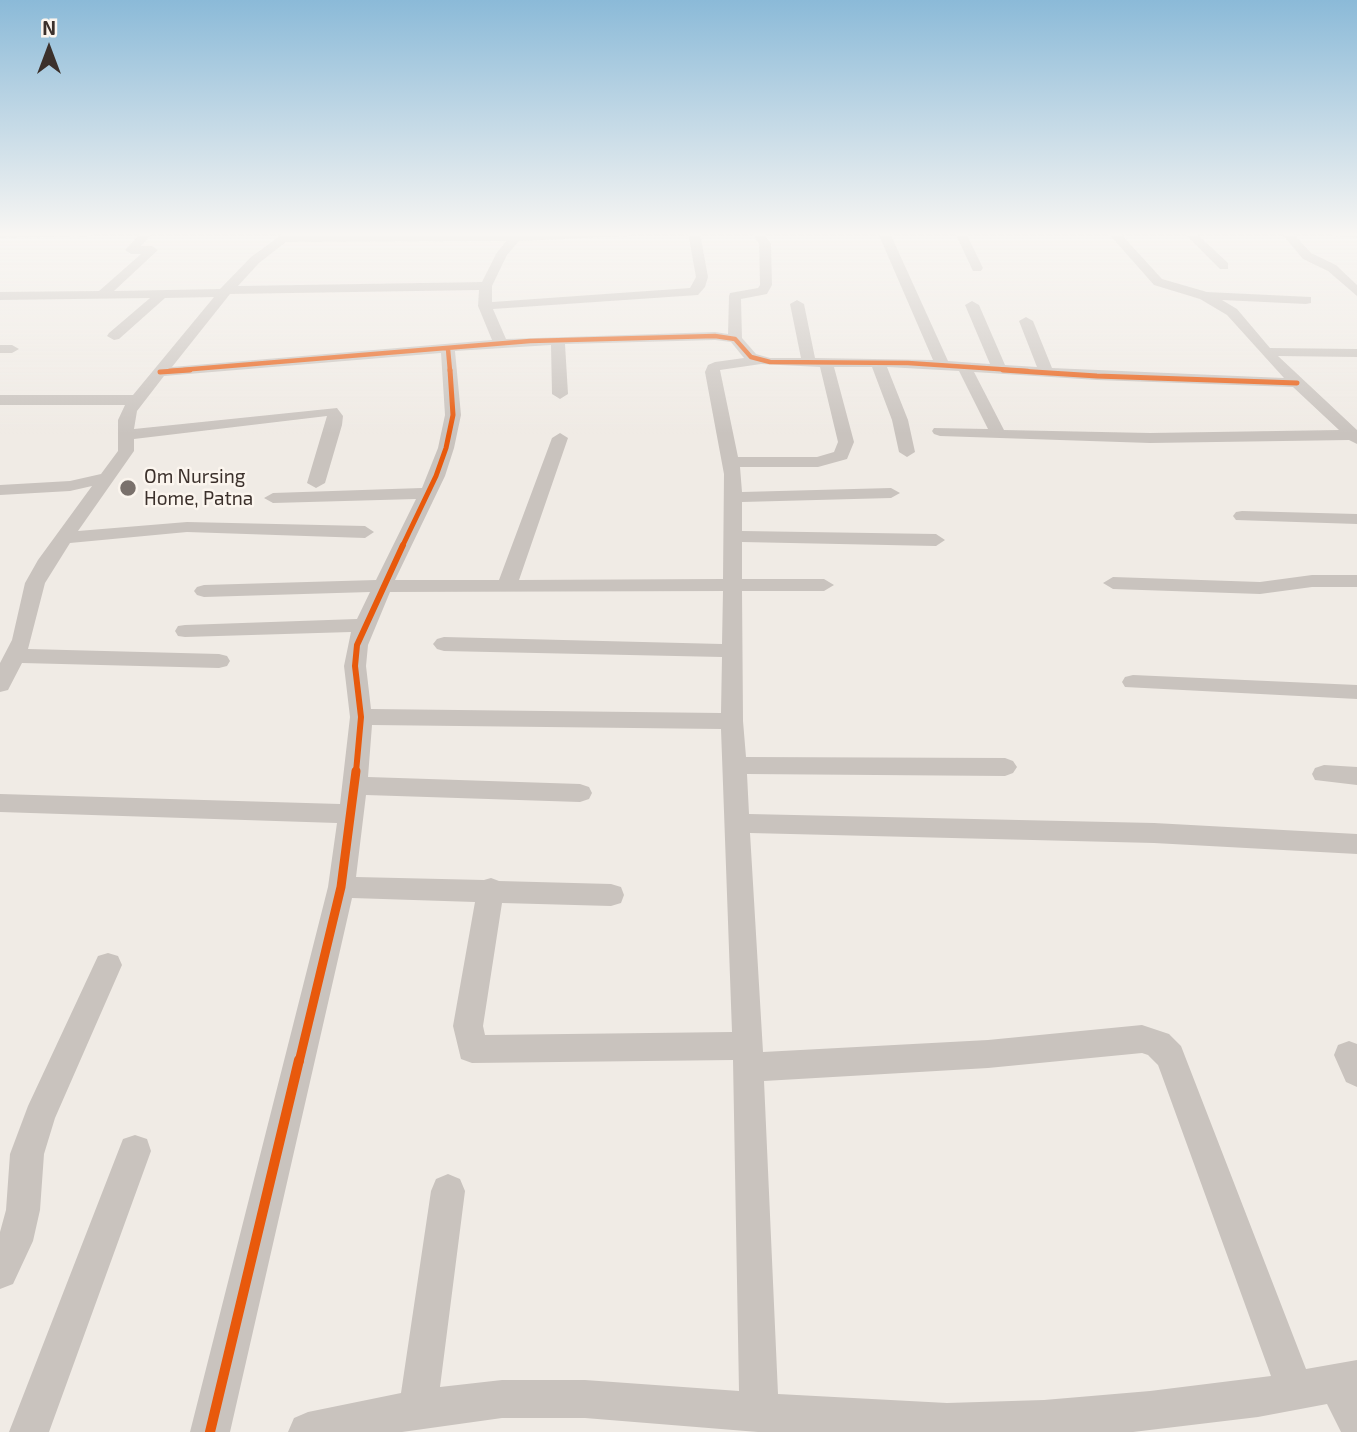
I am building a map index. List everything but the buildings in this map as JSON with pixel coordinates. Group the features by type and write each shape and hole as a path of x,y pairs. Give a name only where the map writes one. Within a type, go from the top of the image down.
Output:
{"street":[{"path":"114,336 155,300"},
{"path":"0,685 16,656 35,583 64,537 126,451 126,420 136,400 218,300"},
{"path":"485,300 485,306 500,344"},
{"path":"485,306 577,300"},
{"path":"735,300 735,339 751,357 760,360"},
{"path":"914,300 943,366"},
{"path":"1211,300 1232,312 1266,352 1355,437"},
{"path":"1302,300 1306,300"},
{"path":"731,462 818,463 841,454 846,442 797,304"},
{"path":"972,305 999,369"},
{"path":"1026,321 1046,373"},
{"path":"160,373 558,340 698,335 735,339"},
{"path":"558,340 560,394"},
{"path":"210,1432 341,887 355,786 361,717 355,666 357,645 363,625 428,493 446,448 453,415 448,349"},
{"path":"1266,352 1357,353"},
{"path":"759,1413 748,1057 732,721 733,497 731,462 713,368 760,360 878,363 1297,383"},
{"path":"878,363 900,419 907,452"},
{"path":"964,367 998,433"},
{"path":"1,402 136,400"},
{"path":"126,435 331,411 335,416 334,425 316,483"},
{"path":"940,431 1150,438 1355,437"},
{"path":"507,585 560,438"},
{"path":"0,490 70,486 107,478"},
{"path":"273,498 428,493"},
{"path":"733,497 891,493"},
{"path":"1242,516 1357,519"},
{"path":"64,537 187,527 365,532"},
{"path":"733,536 936,540"},
{"path":"1113,583 1260,588 1312,581 1357,581"},
{"path":"204,591 383,586 824,585"},
{"path":"185,631 363,625"},
{"path":"444,644 733,651"},
{"path":"16,656 219,661"},
{"path":"1133,682 1357,692"},
{"path":"361,717 732,721"},
{"path":"734,765 1005,767"},
{"path":"1324,774 1357,776"},
{"path":"355,786 580,793"},
{"path":"0,803 351,814"},
{"path":"737,823 1154,833 1357,844"},
{"path":"341,887 491,889 611,895"},
{"path":"491,889 468,1026 472,1049 748,1057 988,1054 1142,1039 1158,1044 1170,1056 1177,1073 1295,1390"},
{"path":"0,1271 15,1241 23,1210 27,1153 39,1117 108,965"},
{"path":"29,1432 135,1151"},
{"path":"418,1409 448,1191"},
{"path":"308,1432 418,1409 502,1399 586,1399 858,1420 947,1423 1044,1420 1131,1422 1347,1380 1357,1422"}],"cycle path":[{"path":"160,372 530,341 715,336 735,339 751,357 770,362 908,363 1097,376 1297,383"},
{"path":"210,1432 341,887 355,786 361,717 355,666 357,645 364,625 436,476 446,448 453,415 448,349"}],"place":[{"name":"Om Nursing Home, Patna","path":"128,488"}]}
